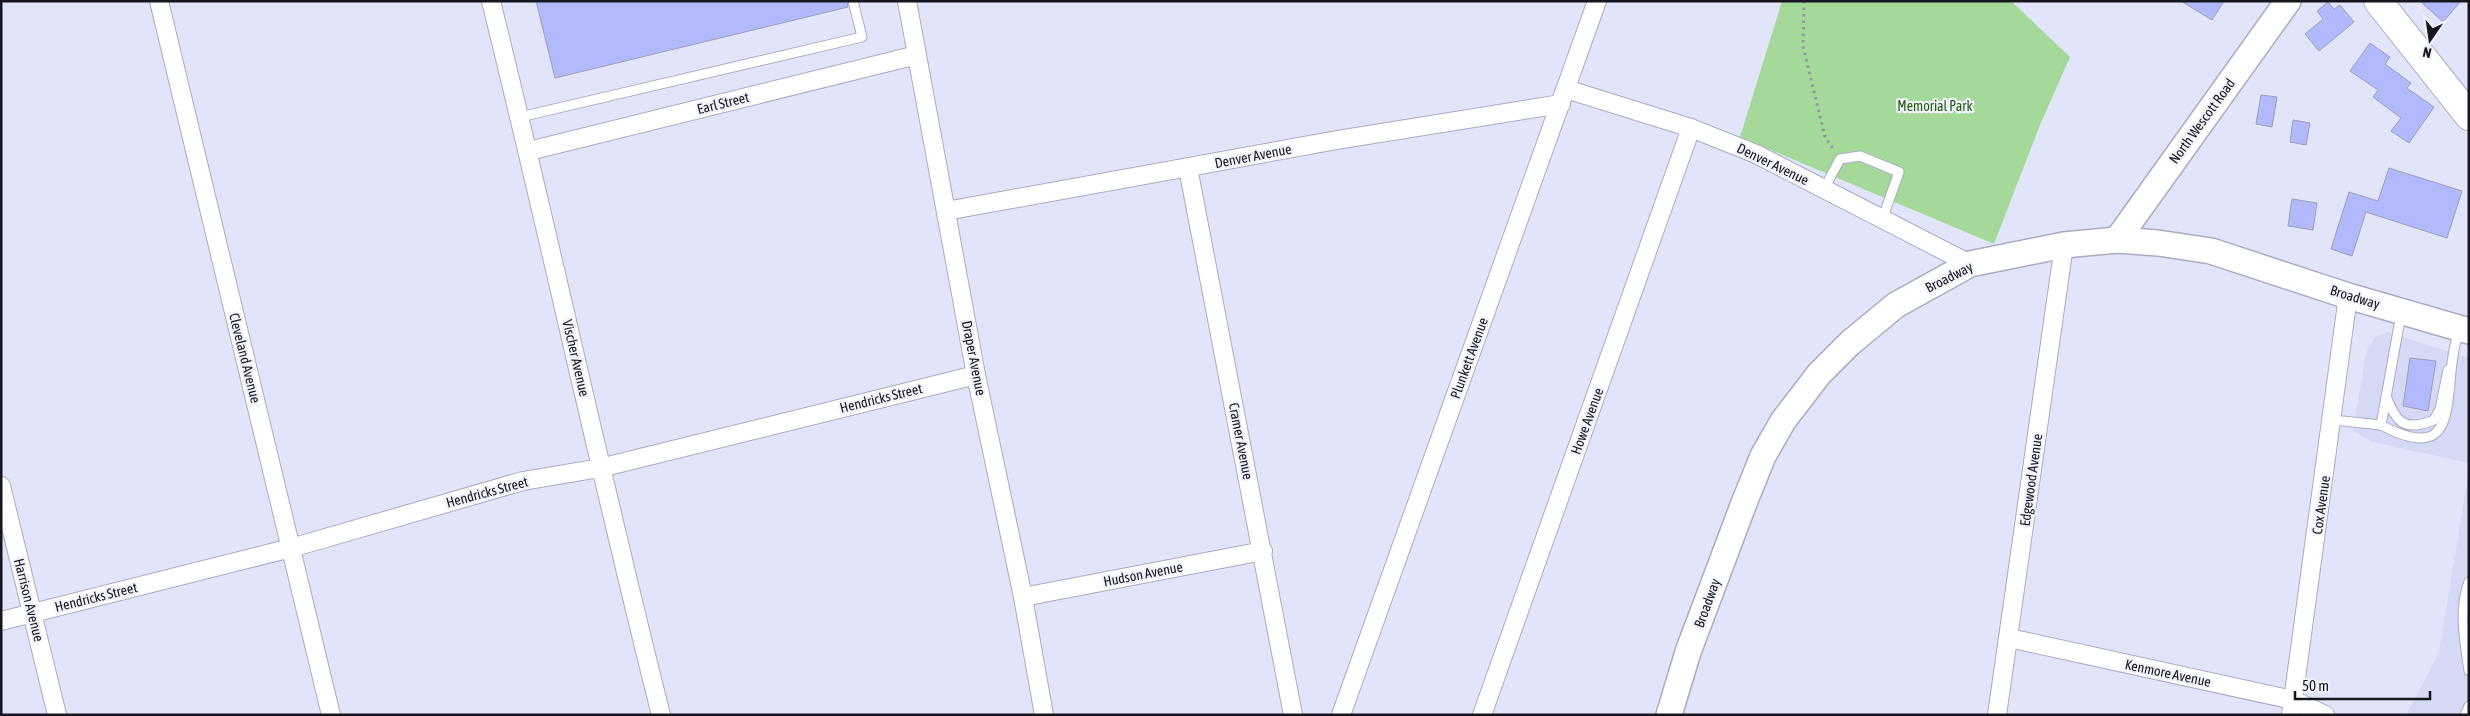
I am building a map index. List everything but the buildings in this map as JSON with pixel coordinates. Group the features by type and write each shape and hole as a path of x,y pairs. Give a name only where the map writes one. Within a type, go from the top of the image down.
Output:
{"main road":[{"name":"North Wescott Road","path":"2117,240 2288,1"},
{"path":"2378,1 2469,116"},
{"name":"Broadway","path":"1669,715 1688,652 1744,503 1763,456 1783,421 1819,374 1850,343 1896,306 1970,264 2064,245 2117,240 2158,243 2211,251 2348,296 2464,330"}],"street":[{"name":"Cleveland Avenue","path":"159,1 331,715"},
{"name":"Vischer Avenue","path":"491,1 529,151 600,468 662,715"},
{"name":"Draper Avenue","path":"907,1 976,375 1023,597 1044,715"},
{"name":"Plunkett Avenue","path":"1341,715 1596,1"},
{"name":"Earl Street","path":"529,151 917,55"},
{"name":"Denver Avenue","path":"946,211 1188,168 1563,97 1691,128 1756,154 1970,264"},
{"name":"Howe Avenue","path":"1482,715 1691,128"},
{"name":"Cramer Avenue","path":"1188,168 1293,715"},
{"name":"Edgewood Avenue","path":"1997,715 2064,245"},
{"name":"Cox Avenue","path":"2292,707 2348,296"},
{"name":"Hendricks Street","path":"1,621 291,548 505,485 600,468 976,375"},
{"name":"Harrison Avenue","path":"1,486 57,715"},
{"name":"Hudson Avenue","path":"1023,597 1263,551"},
{"name":"Kenmore Avenue","path":"2009,638 2324,715"}],"lane":[{"path":"520,117 862,37 854,1"},
{"path":"1824,189 1840,159 1860,156 1899,172 1882,220"},
{"path":"2381,424 2402,311"},
{"path":"2386,396 2394,415 2404,423 2418,425 2434,420 2440,408 2445,378 2464,330"},
{"path":"2332,420 2381,424 2406,437 2424,438 2437,432 2446,419 2453,355"},
{"path":"2469,582 2463,596 2464,635 2469,671"},
{"path":"2465,715 2469,706"}],"path":[{"path":"1804,1 1802,46 1825,137 1840,159"}],"shaded area":[{"path":"2387,332 2469,358 2469,463 2372,442 2353,431 2366,353 2374,338"},
{"path":"2469,470 2469,715 2406,715 2439,653"}],"green space":[{"name":"Memorial Park","path":"1782,1 2011,1 2070,57 2040,125 1994,244 1740,137"}]}
